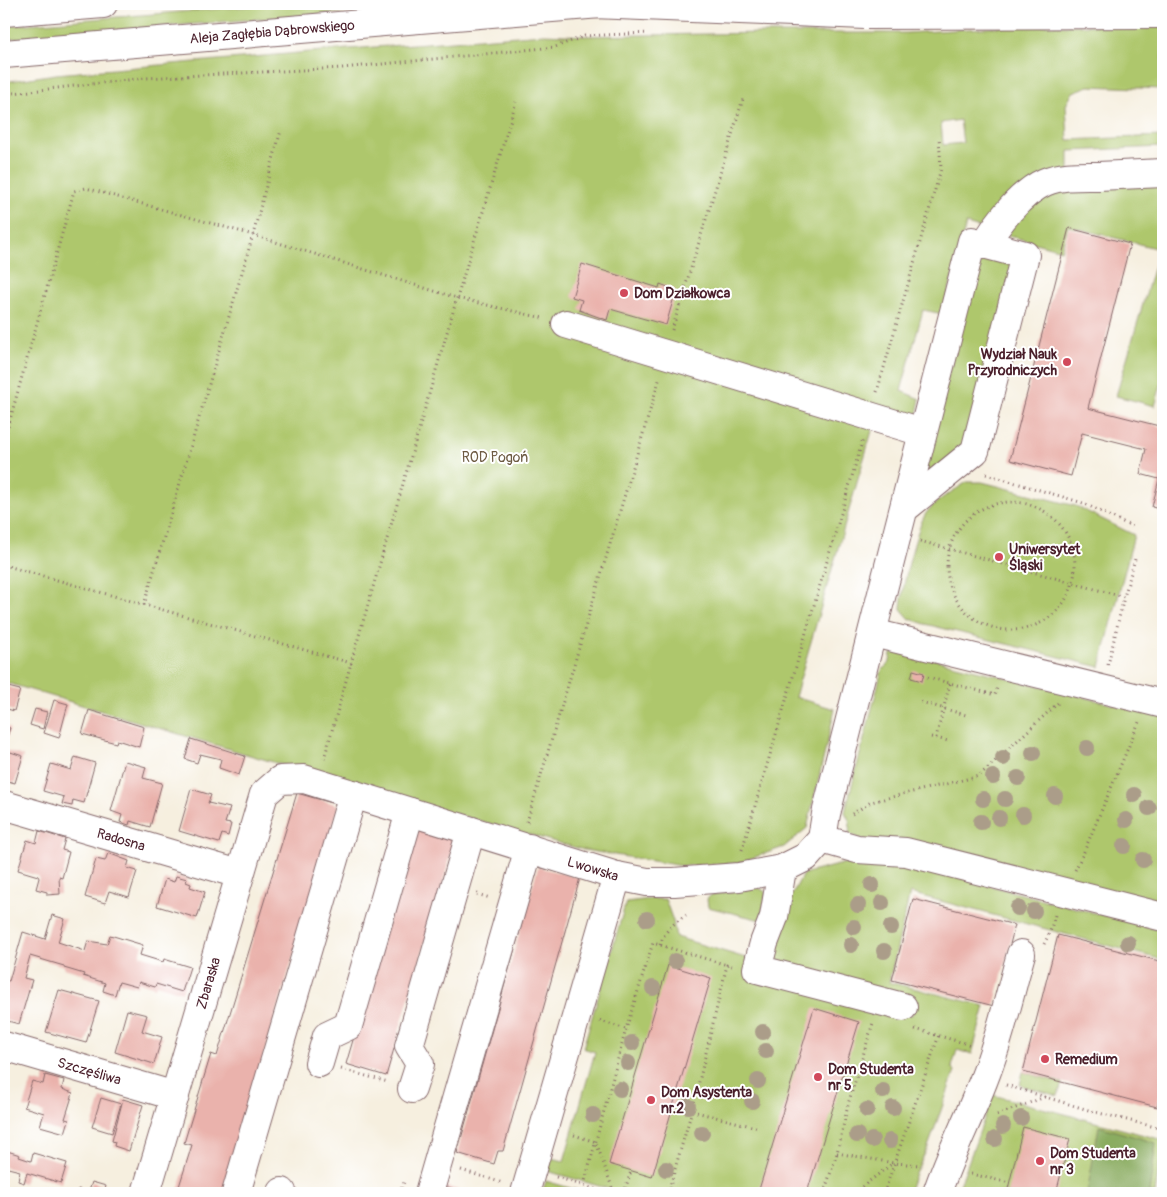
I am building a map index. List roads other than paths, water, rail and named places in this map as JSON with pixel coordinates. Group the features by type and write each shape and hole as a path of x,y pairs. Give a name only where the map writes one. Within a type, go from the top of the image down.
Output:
{"street":[{"path":"4,12 103,4"},
{"name":"Aleja Zagłębia Dąbrowskiego","path":"4,54 596,4 865,15 1163,14"},
{"path":"985,245 1005,216 1030,191 1046,182 1070,177 1163,173"},
{"path":"617,876 647,882 739,877 782,869 806,857 822,839 826,814 972,242 1024,255 975,451 905,508"},
{"path":"566,324 922,432"},
{"path":"873,633 1159,703"},
{"name":"Lwowska","path":"280,780 304,779 471,830 528,836 617,876 520,1182"},
{"name":"Zbaraska","path":"146,1193 264,794 280,780"},
{"path":"236,1193 353,794"},
{"name":"Radosna","path":"4,805 239,874"},
{"path":"320,1063 328,1036 348,1026 410,812"},
{"path":"412,1089 420,1064 408,1046 471,830"},
{"path":"429,1193 528,836"},
{"path":"822,839 857,849 906,852 1163,917"},
{"path":"782,869 774,917 757,969 903,1007"},
{"path":"937,1193 945,1169 984,1079 1021,954"},
{"name":"Szczęśliwa","path":"4,1046 176,1096"}],"place":[{"name":"Dom Działkowca","path":"624,293"},
{"name":"Wydział Nauk Przyrodniczych","path":"1067,362"},
{"name":"Uniwersytet Śląski","path":"999,557"},
{"name":"Remedium","path":"1045,1059"},
{"name":"Dom Studenta nr 5","path":"818,1077"},
{"name":"Dom Asystenta nr.2","path":"651,1100"},
{"name":"Dom Studenta nr 3","path":"1040,1161"}],"park label":[{"name":"ROD Pogoń","path":"495,457"}]}
